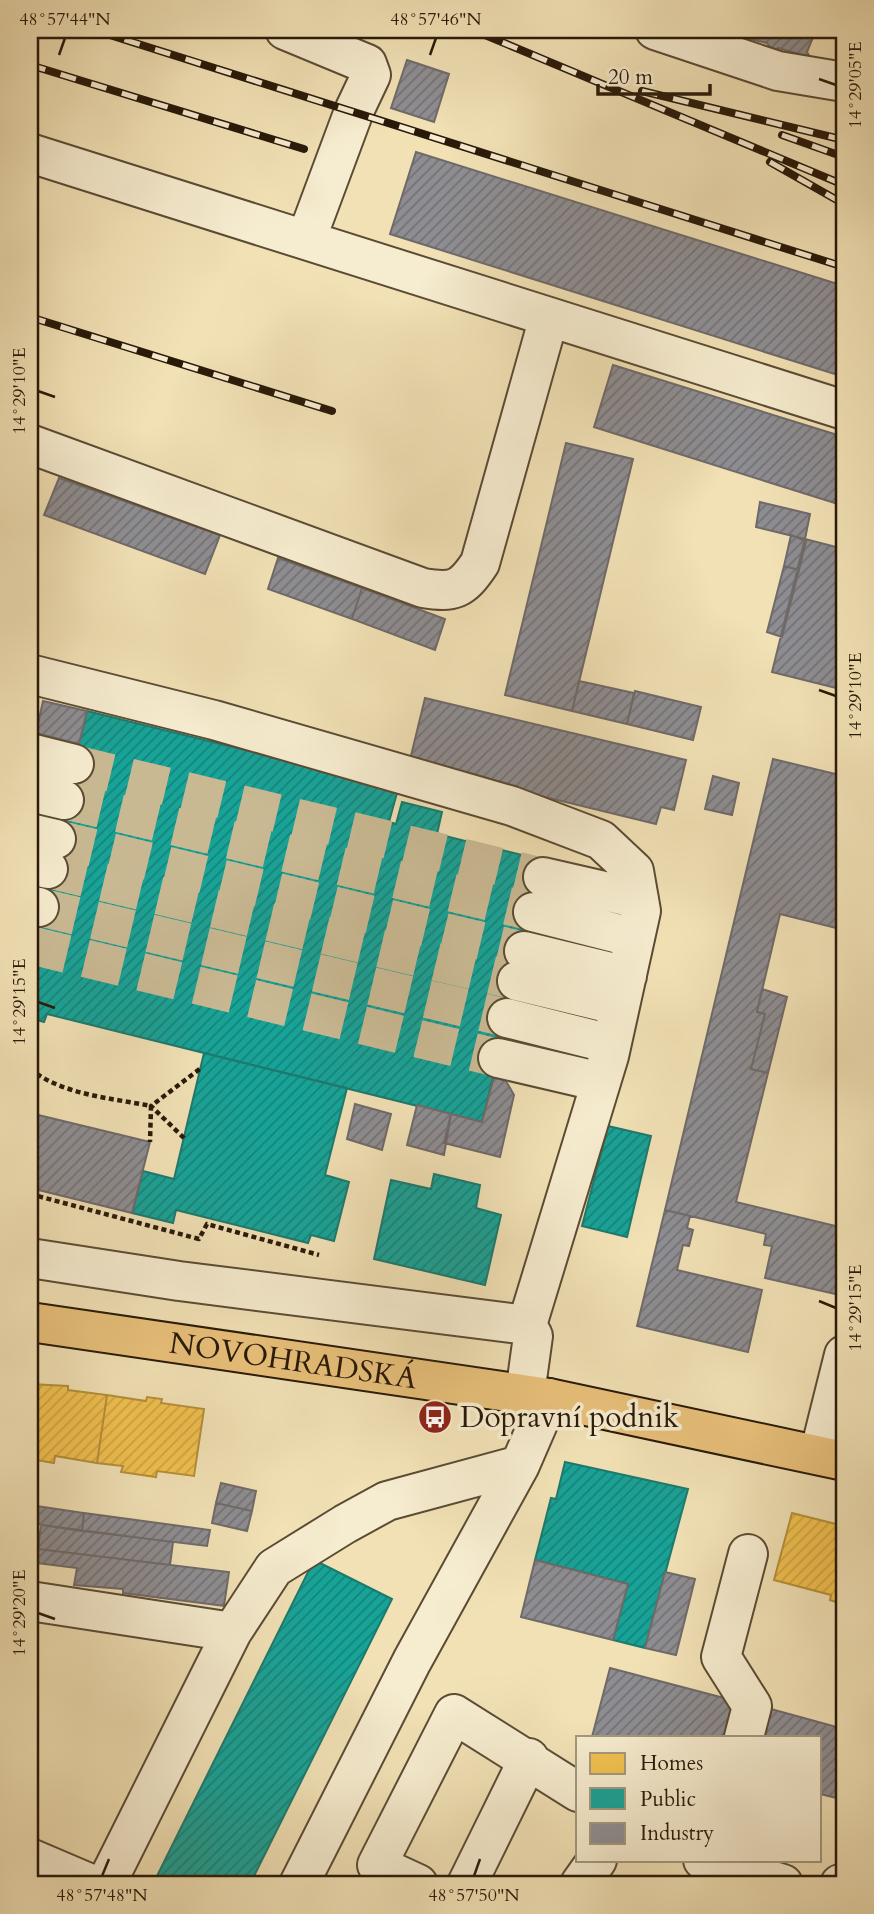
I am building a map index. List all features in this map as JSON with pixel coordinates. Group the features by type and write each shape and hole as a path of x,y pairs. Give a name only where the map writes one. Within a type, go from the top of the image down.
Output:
{"main road":[{"name":"NOVOHRADSKÁ","path":"30,1322 537,1396 831,1458"}],"lane":[{"path":"285,30 367,64 371,75 354,111 306,240"},
{"path":"655,30 778,71 844,82"},
{"path":"30,153 844,410"},
{"path":"30,444 423,588 448,592 468,582 480,563 549,317"},
{"path":"30,674 214,720 512,806 601,840 634,871 641,911 611,1044 527,1325 533,1336 537,1396 520,1465 412,1661 299,1884"},
{"path":"30,753 74,764"},
{"path":"635,938 538,894 639,899"},
{"path":"521,966 623,991"},
{"path":"508,1018 611,1044"},
{"path":"498,1058 601,1082"},
{"path":"30,1258 179,1281 527,1325"},
{"path":"831,1458 844,1355"},
{"path":"106,1884 232,1632 274,1568 387,1501 520,1465"},
{"path":"744,1736 752,1706 721,1657 748,1553"},
{"path":"30,1601 232,1632"},
{"path":"418,1884 377,1866 454,1714 529,1758 576,1791"},
{"path":"467,1884 529,1758"},
{"path":"30,1858 91,1884"},
{"path":"580,1884 596,1862"},
{"path":"714,1862 783,1884"}],"path":[{"path":"30,1069 42,1079 85,1094 151,1106 184,1138"},
{"path":"151,1106 201,1069"},
{"path":"150,1142 151,1106"},
{"path":"30,1194 200,1239 207,1224 319,1255"}],"building: Homes":[{"path":"30,1384 68,1386 68,1390 107,1395 97,1463 55,1456 54,1463 30,1459"},
{"path":"107,1395 146,1401 147,1397 162,1399 161,1403 204,1409 194,1476 157,1471 156,1477 121,1472 123,1466 97,1463"},
{"path":"792,1513 836,1524 837,1521 844,1523 842,1604 830,1600 831,1595 774,1580"}],"building: Public":[{"path":"87,711 371,781 370,785 397,793 389,822 396,824 402,802 442,812 437,834 546,861 482,1122 47,1014 44,1022 30,1018 30,945"},
{"path":"204,1053 347,1088 325,1175 349,1182 334,1241 311,1235 308,1243 176,1210 173,1223 132,1213 143,1171 174,1179"},
{"path":"608,1126 651,1136 627,1237 582,1226"},
{"path":"434,1174 480,1185 476,1208 501,1215 485,1285 374,1259 391,1180 431,1189"},
{"path":"565,1462 688,1489 645,1648 613,1640 628,1584 535,1560 551,1498 556,1499"},
{"path":"314,1560 392,1599 250,1884 153,1884"}],"building: Industry":[{"path":"724,30 816,30 807,52 810,57 778,48 774,53 767,43 735,38 734,33"},
{"path":"407,60 449,74 434,122 391,108"},
{"path":"416,152 844,286 844,377 390,234"},
{"path":"613,365 844,437 844,506 594,427"},
{"path":"566,443 633,459 572,711 505,695"},
{"path":"59,478 220,535 205,574 44,515"},
{"path":"760,502 810,514 805,539 756,527"},
{"path":"791,535 806,541 799,570 784,566"},
{"path":"805,539 844,549 844,690 772,672"},
{"path":"278,558 362,588 352,619 268,589"},
{"path":"784,566 799,570 782,637 767,632"},
{"path":"362,588 445,619 435,650 352,619"},
{"path":"579,681 634,693 627,724 572,711"},
{"path":"635,691 701,707 693,740 627,724"},
{"path":"425,698 686,760 674,810 661,807 656,824 409,764"},
{"path":"43,701 87,711 79,744 36,733"},
{"path":"773,759 844,776 844,930 780,914 757,1012 765,1014 751,1069 768,1073 736,1202 844,1228 844,1296 765,1278 772,1246 764,1245 766,1234 665,1210"},
{"path":"713,776 739,783 732,815 705,809"},
{"path":"762,989 787,997 768,1073 751,1069 765,1014 757,1012"},
{"path":"494,1077 506,1081 514,1095 500,1157 444,1143 451,1114 482,1122"},
{"path":"355,1104 391,1114 382,1150 347,1139"},
{"path":"417,1105 451,1114 444,1155 407,1145"},
{"path":"30,1113 150,1142 132,1213 30,1188"},
{"path":"665,1210 690,1216 687,1228 693,1230 689,1246 683,1245 677,1270 762,1290 748,1352 637,1326"},
{"path":"221,1483 256,1491 252,1511 216,1503"},
{"path":"216,1503 252,1511 247,1531 212,1523"},
{"path":"30,1505 84,1513 82,1531 30,1523"},
{"path":"84,1513 210,1530 207,1546 82,1531"},
{"path":"41,1525 173,1542 170,1565 38,1549"},
{"path":"38,1549 229,1572 224,1606 123,1593 123,1589 74,1585 77,1568 36,1563"},
{"path":"535,1560 628,1584 613,1640 521,1617"},
{"path":"665,1572 695,1579 676,1655 645,1648"},
{"path":"610,1668 743,1703 734,1736 592,1736"},
{"path":"760,1706 844,1729 844,1800 822,1794 822,1736 752,1736"}],"tunnel":[{"path":"74,764 543,877"},
{"path":"64,800 533,912"},
{"path":"56,839 524,951"},
{"path":"48,869 517,981"},
{"path":"39,907 507,1018"},
{"path":"30,945 498,1058"}],"railway":[{"path":"94,30 844,267"},
{"path":"473,30 844,185"},
{"path":"30,65 304,149"},
{"path":"642,91 844,140"},
{"path":"782,135 844,157"},
{"path":"770,162 844,204"},
{"path":"30,317 332,411"}],"place":[{"name":"Dopravní podnik","path":"435,1417"}]}
